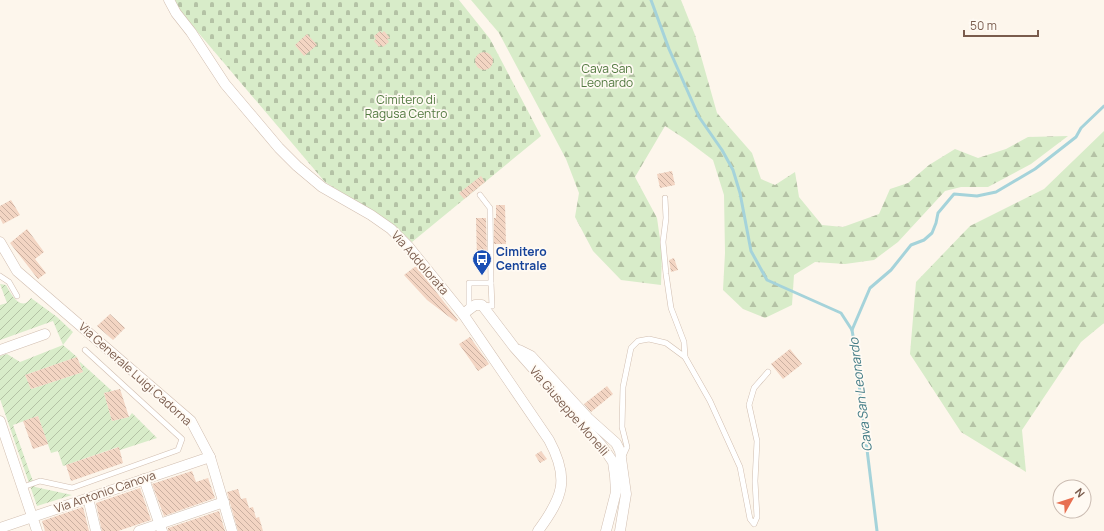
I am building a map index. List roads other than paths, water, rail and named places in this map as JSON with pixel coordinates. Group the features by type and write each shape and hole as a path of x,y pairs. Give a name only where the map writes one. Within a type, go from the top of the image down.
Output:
{"street":[{"name":"Via Addolorata","path":"170,0 176,12 225,84 279,148 297,166 322,187 371,216 391,230 408,246 466,311 549,440 561,466 562,478 558,500 552,512 538,531"},
{"name":"Via Generale Luigi Cadorna","path":"0,242 17,271 191,421 210,456 232,531"},
{"path":"466,311 477,305 482,305"},
{"name":"Via Giuseppe Monelli","path":"482,305 514,347 602,446 613,462 616,492 606,531"},
{"path":"0,350 45,334"},
{"path":"514,347 531,356 588,418 616,444 622,459 626,494 620,531"},
{"path":"0,421 37,531"},
{"name":"Via Antonio Canova","path":"0,528 210,456"},
{"path":"144,479 160,528"},
{"path":"88,498 96,531"},
{"path":"139,531 160,528 224,502"}],"lane":[{"path":"480,195 490,208 492,306 482,305"},
{"path":"665,198 666,218 663,242 666,274 671,308 684,342 685,357"},
{"path":"0,276 9,282 17,296"},
{"path":"466,311 469,283 491,283"},
{"path":"622,459 627,447 622,427 623,387 631,348 638,341 649,338 666,343 685,357 710,401 740,467 750,518 754,524 758,517 755,481 757,441 749,405 754,388 768,372"},
{"path":"23,487 40,481 72,488 178,450 182,439 85,350"}],"waterway":[{"name":"Cava San Leonardo","path":"651,0 669,49 699,117 722,150 733,170 740,193 751,251 767,280 841,313 852,330 858,365 858,376 877,531"},
{"path":"852,330 870,288 891,270 911,245 924,240 932,233 938,213 954,194 977,196 996,192 1035,169 1076,137 1081,128 1104,106"}],"place":[{"name":"Cimitero Centrale","path":"482,276"}],"park label":[{"name":"Cimitero di Ragusa Centro","path":"406,107"}]}
